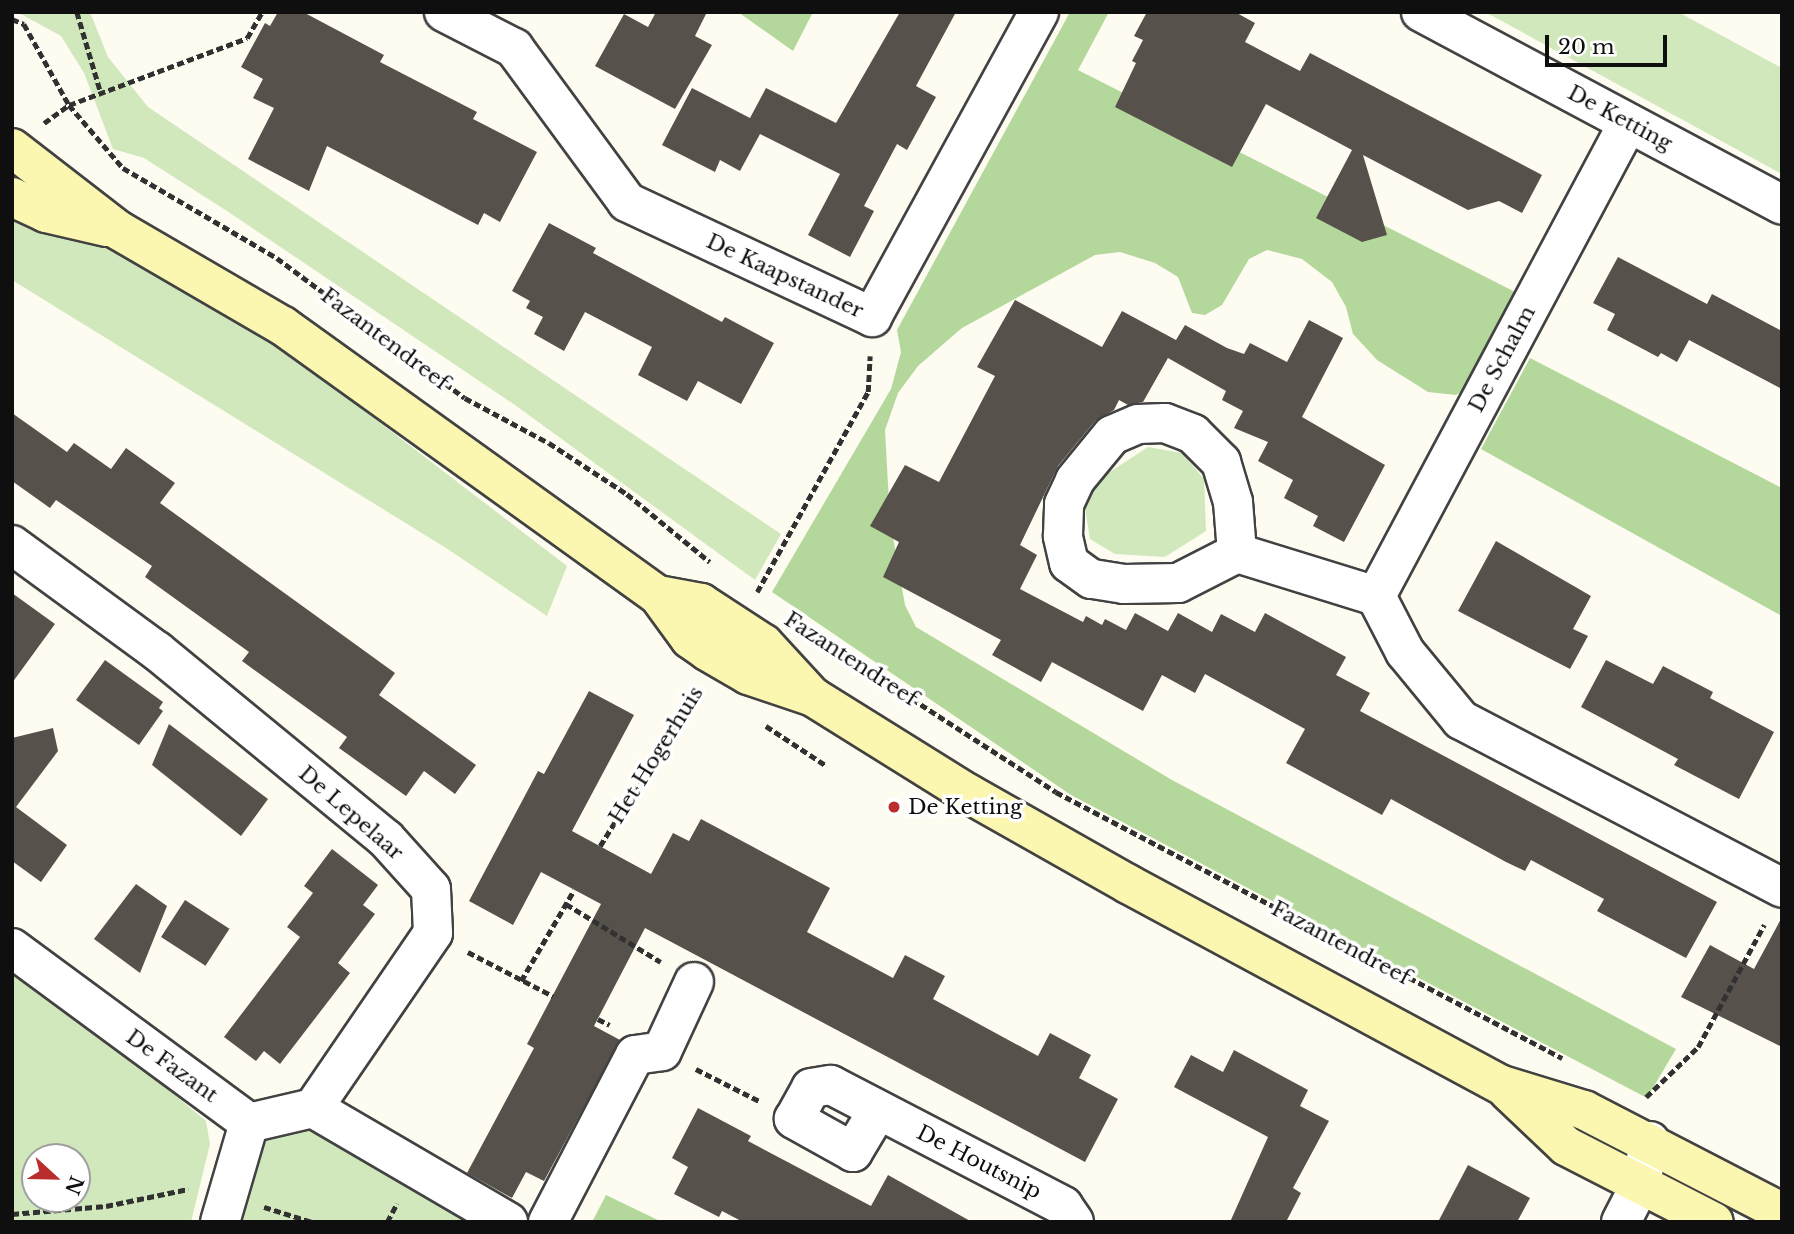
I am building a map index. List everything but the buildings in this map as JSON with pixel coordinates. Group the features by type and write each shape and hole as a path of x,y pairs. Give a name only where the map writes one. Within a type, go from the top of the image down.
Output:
{"street":[{"name":"De Kaapstander","path":"444,12 514,48 627,202 872,317 1039,12"},
{"name":"De Ketting","path":"1421,12 1782,205"},
{"name":"De Schalm","path":"1376,596 1628,122"},
{"name":"Fazantendreef","path":"16,151 118,230 283,326 658,595 690,639 707,651 748,675 813,696 1128,884 1502,1085 1584,1110 1652,1124 1782,1212"},
{"name":"Fazantendreef","path":"12,197 46,214 118,230"},
{"path":"1237,553 1233,502 1221,462 1193,434 1165,423 1138,424 1112,435 1075,480 1065,504 1063,536 1069,563 1091,579 1124,584 1178,583 1237,553 1376,596 1405,652 1461,720 1775,903"},
{"name":"De Lepelaar","path":"12,545 157,651 386,839 431,889 433,933"},
{"name":"Fazantendreef","path":"658,595 701,603 764,644 813,696"},
{"path":"224,1208 249,1123 313,1108 433,933"},
{"name":"De Fazant","path":"12,948 249,1123"},
{"path":"548,1222 635,1055 662,1051 694,982"},
{"name":"Fazantendreef","path":"1502,1085 1566,1146 1714,1222"},
{"path":"313,1108 508,1222"},
{"name":"De Houtsnip","path":"878,1110 1063,1206 1074,1222"},
{"path":"1620,1222 1640,1185 1652,1124"}],"path":[{"path":"77,12 101,93"},
{"path":"16,151 46,121 69,105 247,38 262,12"},
{"name":"Fazantendreef","path":"12,19 24,24 69,105 123,168 277,258 465,398 549,443 627,494 713,565"},
{"path":"755,596 868,392 872,317"},
{"name":"Fazantendreef","path":"744,588 764,602"},
{"name":"Fazantendreef","path":"804,628 1056,792 1569,1062"},
{"name":"Het Hogerhuis","path":"600,846 704,679 707,651"},
{"path":"521,981 574,890"},
{"path":"1652,1124 1642,1101 1698,1046 1775,903"},
{"path":"566,904 694,982"},
{"path":"433,933 553,996"},
{"path":"12,1214 106,1206 189,1188 224,1208 312,1222"}],"green space":[{"path":"17,12 90,12 108,57 148,107 781,534 755,580 515,405 227,211 144,158 113,149 84,73 61,36"},
{"path":"738,12 813,12 793,51"},
{"path":"1070,12 1109,12 1078,70 1527,298 1483,379 1456,395 1428,392 1377,360 1353,334 1346,307 1332,282 1302,259 1267,250 1249,259 1222,305 1205,315 1192,313 1178,277 1155,263 1120,252 1095,255 962,328 918,366 898,393 885,430 890,520 905,605 916,627 1172,780 1676,1049 1647,1098 1071,795 772,592 891,389 901,352 897,330"},
{"path":"1485,12 1678,12 1782,68 1782,174"},
{"path":"12,207 152,265 221,305 353,402 567,566 547,616 446,548 12,280"},
{"path":"1530,358 1782,488 1782,616 1481,449"},
{"path":"1148,447 1182,453 1204,479 1206,531 1165,557 1115,554 1090,539 1084,503 1096,481"},
{"path":"12,970 99,1032 206,1121 210,1144 191,1222 12,1222"},
{"path":"310,1112 331,1141 471,1222 240,1222 260,1138"},
{"path":"606,1195 662,1222 592,1222"}],"place":[{"name":"De Ketting","path":"894,807"}]}
